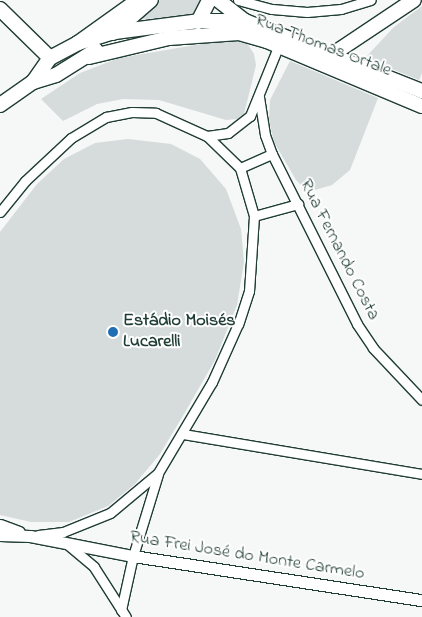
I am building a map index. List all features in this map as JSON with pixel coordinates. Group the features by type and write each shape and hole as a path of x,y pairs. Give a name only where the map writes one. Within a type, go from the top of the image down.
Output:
{"main road":[{"path":"33,82 50,58 78,43 138,0"},
{"path":"0,105 33,82 56,75 89,57 151,0"},
{"path":"198,22 209,0"},
{"path":"218,0 245,21"},
{"path":"333,54 414,0"},
{"path":"0,9 50,58"},
{"name":"Rua Thomas Ortale","path":"78,43 115,32 198,22 245,21 421,88"},
{"name":"Rua Thomas Ortale","path":"89,57 197,34 239,33 278,46 422,106"}],"street":[{"path":"238,0 272,9 307,12 341,9 371,0"},
{"path":"278,46 297,40"},
{"name":"Rua Fernando Costa","path":"207,136 228,133 241,126 259,97 278,46"},
{"name":"Rua Fernando Costa","path":"259,97 265,135 272,154 357,324 373,348 422,400"},
{"path":"0,212 25,181 70,138 106,116 132,112 156,113 207,136 240,168 254,216 249,291 238,324 212,382 183,434 158,473 133,556 123,614"},
{"path":"240,168 272,154"},
{"path":"254,216 298,204"},
{"path":"183,434 422,474"},
{"path":"0,535 30,536 63,532 110,513 158,473"},
{"path":"0,525 30,536"},
{"name":"Rua Frei José do Monte Carmelo","path":"30,536 133,556 422,600"},
{"path":"67,543 94,567 123,614"}],"shaded area":[{"path":"160,0 202,0 194,15 133,20"},
{"path":"422,6 422,73 419,80 365,58 394,27"},
{"path":"225,40 247,43 254,54 256,65 244,114 237,119 226,120 159,100 123,99 97,104 63,121 41,99 80,73 119,58"},
{"path":"290,61 378,98 350,170 332,185 308,192 296,180 274,142 269,120 270,100"},
{"name":"Estádio Moisés Lucarelli","path":"128,139 171,144 200,159 226,189 241,229 244,262 237,305 215,360 160,454 135,484 108,506 69,522 31,522 0,515 0,232 37,184 64,159 95,143"}],"place":[{"name":"Estádio Moisés Lucarelli","path":"113,332"}]}
